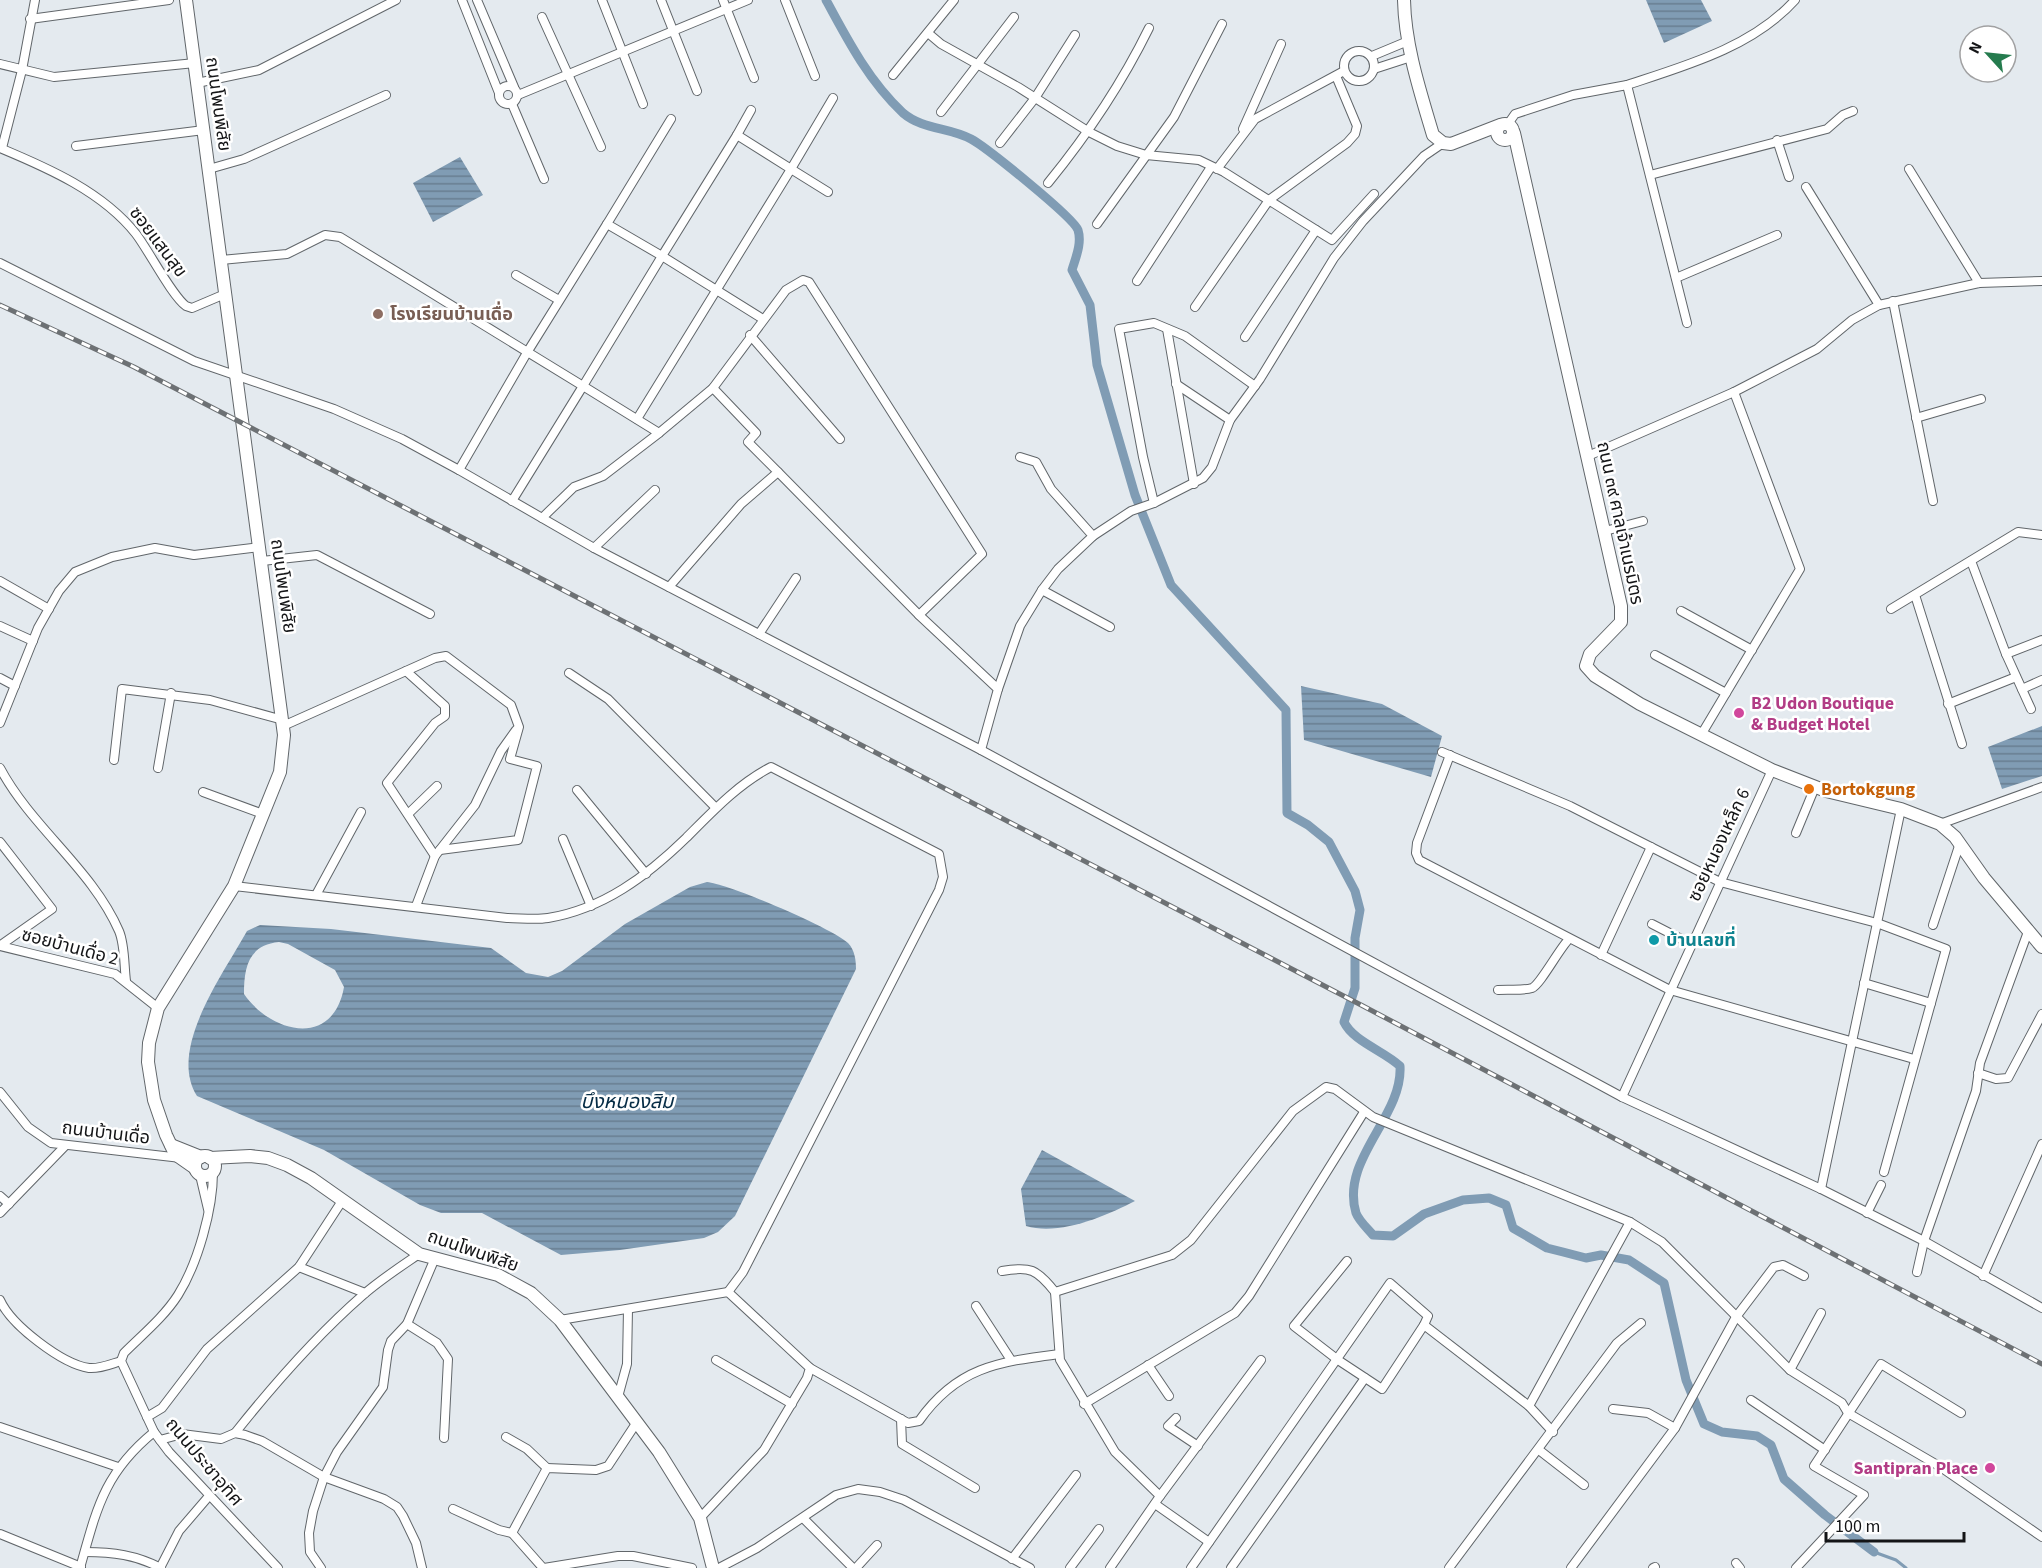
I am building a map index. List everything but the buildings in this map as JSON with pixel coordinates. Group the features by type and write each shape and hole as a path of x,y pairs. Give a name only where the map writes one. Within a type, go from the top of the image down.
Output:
{"street":[{"path":"1,148 22,70 35,0"},
{"path":"30,19 169,0"},
{"name":"ถนนโพนพิสัย","path":"186,0 262,561 283,723 284,750 280,772 234,886 158,1008 149,1043 148,1062 154,1100 171,1145 201,1164 239,1156 268,1158 287,1165 311,1178 419,1254 498,1275 519,1286 560,1320 659,1452 700,1518 713,1568"},
{"path":"197,83 259,70 396,0"},
{"path":"462,0 503,103 512,104"},
{"path":"477,0 516,91 512,104 544,179"},
{"path":"602,0 643,104"},
{"path":"661,0 697,91"},
{"path":"499,93 503,87 516,91 568,74 674,31 725,4 748,0"},
{"path":"785,0 816,76"},
{"path":"893,75 954,0"},
{"path":"1404,0 1411,57 1433,135 1443,143 1451,144 1479,135 1506,132 1515,114 1563,98 1627,86 1678,69 1758,32 1795,0"},
{"path":"725,4 754,78"},
{"path":"543,17 601,147"},
{"path":"940,112 1014,17"},
{"path":"1097,224 1174,117 1221,24"},
{"path":"475,31 489,26"},
{"path":"1048,183 1089,132 1125,77 1149,28"},
{"path":"928,33 976,66 1035,98 1089,132 1117,146 1146,155 1199,160 1269,200 1332,240 1374,194"},
{"path":"1000,143 1035,98 1075,35"},
{"path":"1372,57 1408,41"},
{"path":"1240,138 1281,44"},
{"path":"1361,50 1372,57 1374,69 1369,78 1360,81 1350,79 1344,71 1346,58 1352,52 1361,50"},
{"path":"1374,69 1411,57"},
{"path":"0,64 54,77 195,63"},
{"path":"1137,281 1214,168 1255,119 1344,71"},
{"path":"1195,306 1269,200 1347,143 1355,134 1357,126 1336,76"},
{"path":"1627,86 1687,323"},
{"path":"209,169 244,159 386,95"},
{"path":"637,419 833,98"},
{"path":"512,501 751,110"},
{"path":"1650,175 1777,140 1827,129 1839,118 1852,111"},
{"path":"459,470 528,351 671,118"},
{"path":"76,146 204,130"},
{"name":"ถนน ๓๙ ศาลเจ้าเนรมิตร","path":"1506,132 1519,153 1621,606 1621,622 1590,654 1586,666 1594,676 1616,690 1772,770 1815,787 1900,809 1940,824 1960,843 1984,878 2042,947"},
{"path":"737,135 828,192"},
{"path":"1777,140 1789,177"},
{"path":"981,750 1016,636 1042,590 1058,569 1093,537 1136,509 1194,484 1212,467 1230,420 1255,386 1334,258 1363,221 1424,156 1443,143"},
{"name":"ซอยแสนสุข","path":"1,148 54,173 106,203 134,232 186,306 192,308 225,294"},
{"path":"1909,169 1979,283"},
{"path":"1806,187 1879,305"},
{"path":"607,224 763,319"},
{"path":"1245,337 1316,230"},
{"path":"221,260 286,254 325,235 340,237 659,433"},
{"path":"1676,279 1777,235"},
{"path":"0,263 194,361 334,409 402,439 594,548 981,750 1340,944 1371,964 1622,1097 1821,1188 2042,1308"},
{"path":"516,275 560,300"},
{"path":"542,518 574,487 603,476 713,388 750,335 786,290 803,280 809,282 982,554 919,615"},
{"path":"1588,456 1734,392 1817,349 1852,320 1879,305 1979,283 2042,281"},
{"path":"1893,301 1933,501"},
{"path":"1152,504 1119,329 1154,323 1167,328 1185,336 1255,386"},
{"path":"1167,328 1194,484"},
{"path":"750,335 840,439"},
{"path":"1176,384 1230,420"},
{"path":"713,388 756,433 748,442 919,615 998,689"},
{"path":"1701,735 1800,569 1734,392"},
{"path":"1916,418 1981,399"},
{"path":"1020,457 1036,462 1051,489 1093,537"},
{"path":"669,587 741,504 778,472"},
{"path":"594,548 655,490"},
{"path":"1605,531 1643,521"},
{"path":"1891,609 2018,532 2042,535"},
{"path":"0,723 33,641 59,591 75,572 112,556 155,548 194,555 260,546"},
{"path":"262,561 317,555 430,614"},
{"path":"1971,561 2006,654 2031,709"},
{"path":"759,634 796,578"},
{"path":"0,581 49,609"},
{"path":"1042,590 1110,627"},
{"path":"1915,595 1962,744"},
{"path":"1681,611 1752,650"},
{"path":"0,626 33,641"},
{"path":"2006,654 2042,640"},
{"path":"1655,655 1726,693"},
{"path":"114,760 122,689 171,693 210,700 283,723 435,658 446,656 511,705 519,727 510,759 537,766 518,840 437,853"},
{"path":"406,671 445,706 446,711 445,716 435,723 387,783 437,853"},
{"path":"569,673 608,699 715,807"},
{"path":"1948,704 2016,677"},
{"path":"0,678 15,686"},
{"path":"2022,689 2042,680"},
{"path":"158,768 171,693"},
{"path":"416,906 437,853 475,805 501,751 519,727"},
{"path":"1884,1172 1946,950 1877,923 1720,882 1570,806 1446,754 1417,843 1417,856 1569,939 1670,990 1914,1059"},
{"path":"234,886 507,918 548,918 599,904 646,874 715,807 756,775 771,767 939,854 943,878 748,1261 728,1292 560,1320"},
{"path":"0,768 12,791 72,863 120,932 126,981"},
{"name":"ซอยหนองเหล็ก 6","path":"1622,1097 1772,770"},
{"path":"408,814 437,786"},
{"path":"1796,833 1815,787"},
{"path":"1940,824 2042,787"},
{"path":"577,790 646,874"},
{"path":"203,792 263,814"},
{"path":"1821,1188 1900,809"},
{"path":"316,895 361,812"},
{"path":"563,839 591,906"},
{"path":"0,842 52,909 0,946"},
{"path":"1933,925 1960,843"},
{"path":"1601,955 1651,847"},
{"path":"1652,924 1691,944"},
{"path":"1917,1272 1976,1091 1978,1073 2029,929"},
{"path":"1498,990 1533,987 1539,983 1557,952 1569,939"},
{"name":"ซอยบ้านเดื่อ 2","path":"0,946 108,972 126,981 158,1008"},
{"path":"1864,983 1931,1003"},
{"path":"1978,1073 1996,1079 2008,1078 2042,1014"},
{"path":"1055,1292 1172,1255 1191,1240 1293,1111 1326,1088 1335,1089 1373,1117 1630,1222 1669,1248 1790,1370 1842,1403 1848,1413 1938,1466 2042,1537"},
{"name":"ถนนบ้านเดื่อ","path":"0,1092 38,1136 51,1143 201,1164"},
{"path":"1084,1404 1235,1313 1249,1296 1364,1112"},
{"path":"1983,1276 2042,1144"},
{"path":"0,1213 65,1146"},
{"path":"0,1300 12,1318 64,1358 95,1368 122,1361 124,1353 178,1296 190,1270 213,1193 201,1164"},
{"path":"201,1164 209,1212"},
{"path":"1868,1213 1881,1185"},
{"path":"0,1196 9,1204"},
{"path":"147,1417 162,1408 216,1341 299,1267 342,1201"},
{"path":"1529,1406 1630,1222"},
{"path":"160,1440 182,1434 221,1439 235,1433 269,1391 334,1322 365,1293 419,1254"},
{"path":"321,1568 310,1552 309,1533 313,1511 324,1477 337,1452 383,1387 391,1341 407,1324 435,1258"},
{"path":"1191,1568 1338,1360 1390,1283 1428,1317 1424,1325 1382,1389 1338,1360 1294,1326 1347,1261"},
{"path":"1571,1568 1675,1428 1736,1317 1774,1267 1783,1265 1804,1276"},
{"path":"299,1267 365,1293"},
{"path":"1002,1271 1022,1268 1034,1270 1043,1276 1055,1292 1060,1360 1084,1404 1115,1452 1160,1496"},
{"path":"728,1292 810,1368 908,1422 919,1420 946,1389 973,1372 1011,1360 1059,1354"},
{"path":"976,1306 1011,1360"},
{"path":"618,1397 627,1364 628,1309"},
{"path":"1790,1370 1821,1313"},
{"path":"1449,1568 1617,1343 1641,1323"},
{"path":"407,1324 437,1343 448,1359 444,1438"},
{"path":"1424,1325 1529,1406 1552,1432"},
{"path":"716,1360 792,1404"},
{"path":"1110,1568 1160,1496 1261,1360"},
{"name":"ถนนประชาอุทิศ","path":"122,1361 154,1432 160,1440 209,1496 278,1568"},
{"path":"1796,1568 1833,1531 1864,1495 1814,1466 1881,1364 1961,1413"},
{"path":"1148,1365 1169,1396"},
{"path":"700,1518 764,1450 807,1378 810,1368"},
{"path":"1231,1568 1365,1378"},
{"path":"1750,1400 1825,1449"},
{"path":"1613,1409 1648,1413 1675,1428"},
{"path":"1176,1418 1168,1426 1198,1446"},
{"path":"902,1419 902,1444 975,1488"},
{"path":"506,1437 527,1449 547,1468 596,1470 608,1466 637,1422"},
{"path":"0,1427 118,1467"},
{"path":"0,1534 80,1567 96,1510 111,1477 134,1448 154,1432"},
{"path":"235,1433 262,1441 324,1477 384,1499 397,1507 416,1543 422,1568"},
{"path":"1539,1450 1584,1485"},
{"path":"512,1533 547,1468"},
{"path":"1012,1559 1076,1475"},
{"path":"719,1568 757,1548 836,1495 858,1489 880,1492 904,1500 1030,1568"},
{"path":"84,1552 114,1552 138,1557 161,1568 179,1531 209,1496"},
{"path":"1155,1504 1209,1542"},
{"path":"453,1509 499,1530 512,1533 543,1568 626,1556 692,1568"},
{"path":"803,1518 854,1568 877,1545"},
{"path":"1070,1568 1099,1529"}],"water":[{"path":"1646,0 1701,0 1712,21 1664,43"},
{"path":"460,157 483,195 433,222 413,183"},
{"path":"1301,686 1382,704 1442,736 1431,777 1304,740"},
{"path":"2042,726 2042,776 2002,789 1988,747"},
{"name":"บึงหนองสิม","path":"707,882 736,890 822,927 848,943 854,952 856,966 735,1216 718,1232 704,1238 620,1250 561,1255 482,1213 441,1213 420,1205 324,1150 197,1096 190,1077 189,1056 202,1012 247,931 260,925 331,929 491,948 526,973 548,977 562,971 625,924 690,887","holes":["279,942 288,944 335,970 344,987 338,1007 328,1020 315,1027 300,1028 269,1018 244,994 245,975 254,953 269,944"]},
{"path":"1042,1150 1135,1201 1111,1213 1082,1223 1053,1228 1026,1226 1021,1189"}],"waterway":[{"path":"826,0 869,74 903,113 919,123 963,135 980,145 1061,211 1078,230 1079,245 1072,270 1090,305 1097,365 1135,495 1171,585 1286,710 1287,813 1308,825 1329,842 1355,891 1360,910 1355,938 1355,988 1344,1022 1354,1035 1400,1066 1398,1085 1392,1103 1357,1174 1353,1193 1359,1219 1373,1235 1393,1236 1424,1214 1463,1200 1489,1198 1506,1205 1513,1228 1547,1248 1586,1258 1601,1255 1629,1260 1664,1283 1686,1380 1704,1424 1722,1432 1757,1436 1771,1445 1784,1479 1825,1515 1874,1552"},
{"path":"1874,1552 1896,1560 1906,1568"}],"railway":[{"path":"0,305 134,367 242,423 1363,1006 2042,1364"}],"place":[{"name":"โรงเรียนบ้านเดื่อ","path":"378,314"},
{"name":"B2 Udon Boutique & Budget Hotel","path":"1739,713"},
{"name":"Bortokgung","path":"1809,789"},
{"name":"บ้านเลขที่","path":"1654,940"},
{"name":"Santipran Place","path":"1990,1468"}]}
